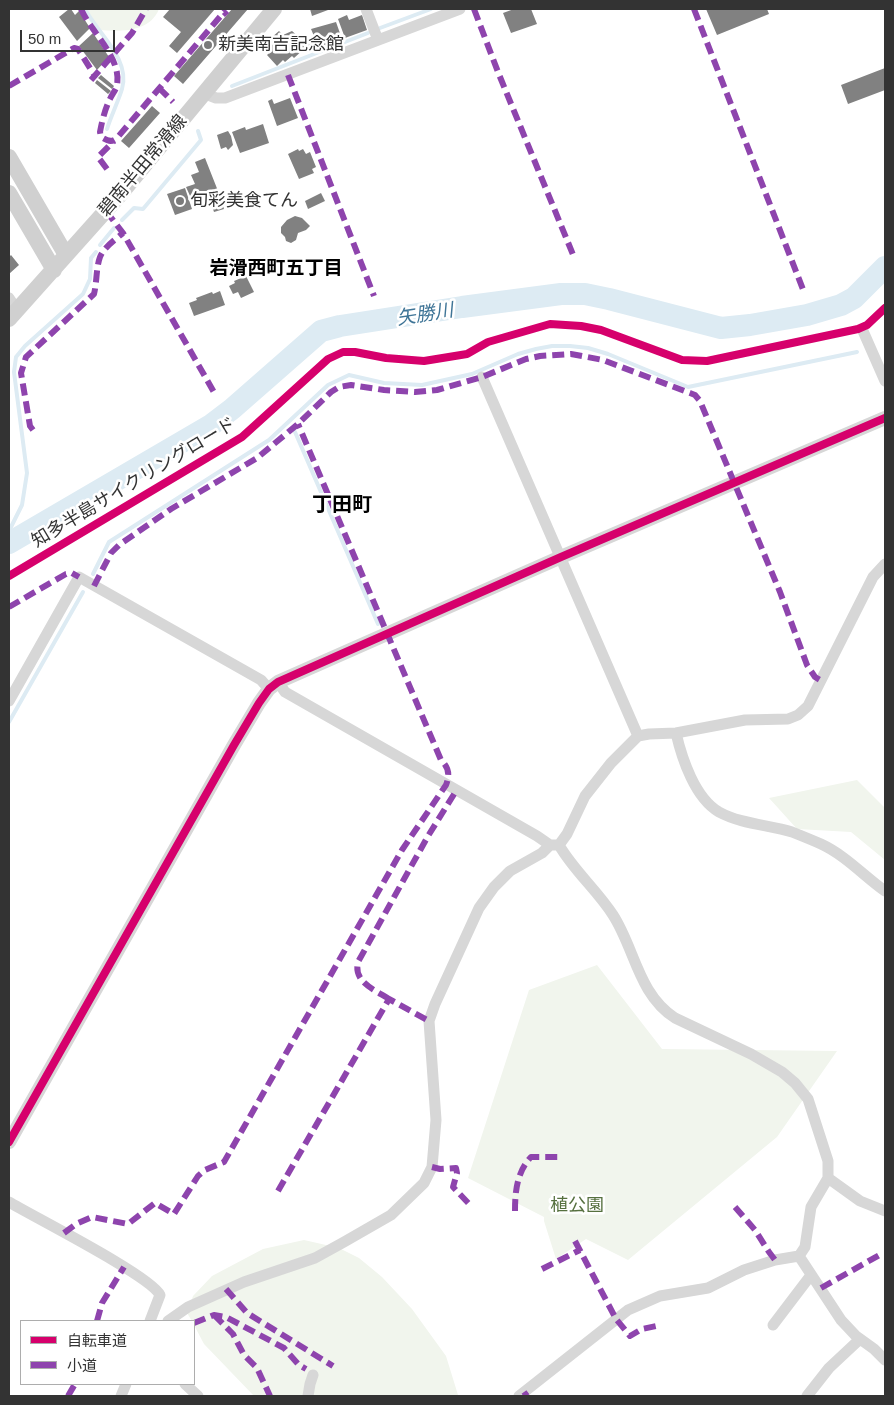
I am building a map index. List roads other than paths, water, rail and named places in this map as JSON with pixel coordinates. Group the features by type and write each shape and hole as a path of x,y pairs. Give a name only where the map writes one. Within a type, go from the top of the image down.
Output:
{"main road":[{"name":"碧南半田常滑線","path":"12,309 54,270 118,197 274,9"},
{"path":"9,157 66,255"},
{"path":"9,193 54,270"}],"street":[{"path":"366,9 378,40"},
{"path":"203,94 216,98 225,98 460,9"},
{"path":"863,331 885,381"},
{"path":"482,377 638,736"},
{"path":"9,1142 234,746 273,686 561,558 885,418"},
{"path":"169,1320 188,1307 244,1282 315,1258 391,1215 424,1183 432,1167 436,1120 429,1021 479,908 494,887 510,871 555,845 567,834 585,796 611,763 638,736 676,733 745,720 788,719 798,715 808,706 874,577 885,564"},
{"path":"9,701 79,577 555,845 614,917 647,989 665,1012 751,1054 782,1072 795,1083 808,1099 828,1161 828,1178 811,1207 805,1247 799,1256 775,1260 744,1270 708,1288 660,1296 628,1310 519,1396"},
{"path":"676,733 680,753 694,783 705,799 718,811 735,818 792,832 822,845 839,855 885,891"},
{"path":"828,1178 860,1201 885,1211"},
{"path":"9,1202 124,1267 154,1287 160,1295 150,1320"},
{"path":"799,1256 841,1320 885,1360"},
{"path":"773,1325 812,1275"},
{"path":"807,1396 829,1368 860,1339"},
{"path":"308,1396 313,1375"},
{"path":"186,1385 198,1396"}],"waterway":[{"path":"85,9 122,67 122,89 107,129"},
{"path":"380,28 431,9"},
{"path":"232,86 368,33"},
{"path":"122,220 134,208 143,209 201,140 198,131"},
{"path":"100,245 114,228"},
{"path":"9,531 22,505 27,473 14,372 16,357 25,346 83,294 90,279 91,258 96,252"},
{"name":"矢勝川","path":"9,543 211,425 321,331 340,326 462,307 561,294 585,294 609,299 721,328 750,325 807,315 841,305 854,298 885,267"},
{"path":"93,574 109,542 269,440 328,385 349,375 384,383 422,385 472,374 518,354 536,349 552,346 570,346 588,348 608,354 688,387 857,352"},
{"path":"295,432 378,624"},
{"path":"9,722 83,592"}],"place":[{"name":"新美南吉記念館","path":"208,45"},
{"name":"旬彩美食てん","path":"180,201"}],"district":[{"name":"岩滑西町五丁目","path":"276,269"},
{"name":"丁田町","path":"342,505"}],"park label":[{"name":"植公園","path":"577,1206"}]}
